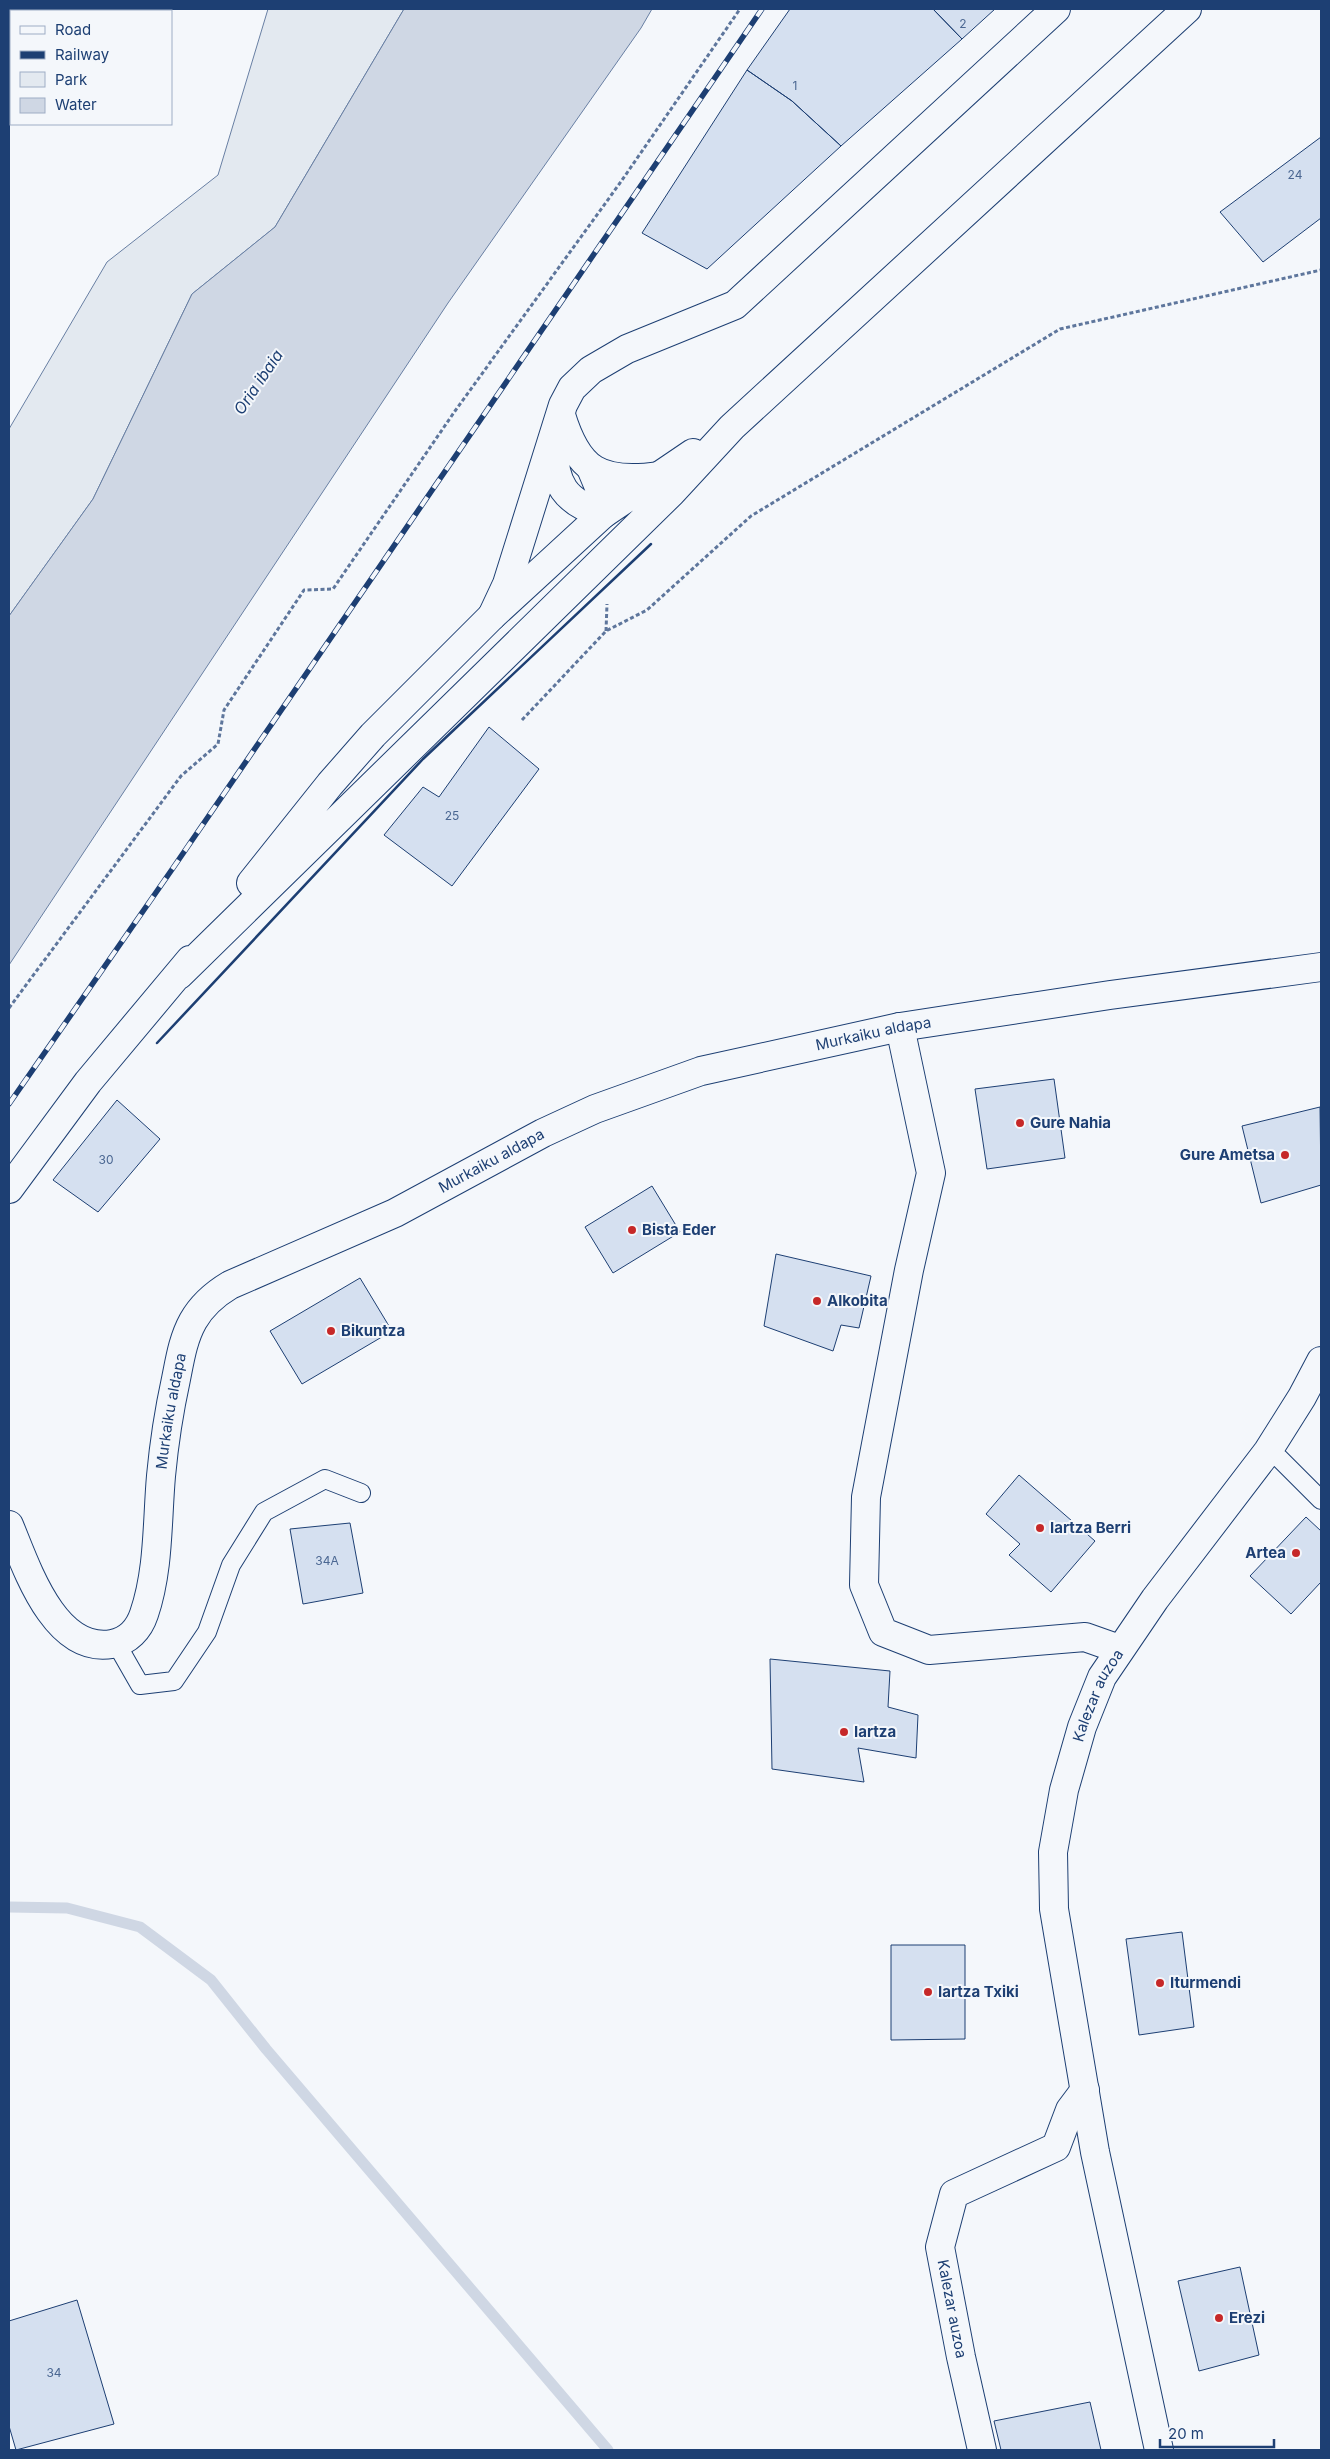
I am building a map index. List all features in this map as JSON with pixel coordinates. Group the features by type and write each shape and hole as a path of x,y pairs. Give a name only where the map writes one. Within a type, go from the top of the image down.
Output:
{"main road":[{"path":"492,616 507,584 563,405 572,388 591,370 627,350 735,305 1056,9"},
{"path":"178,975 517,643 665,484 732,427 1187,9"},
{"path":"557,426 568,438 577,455 591,468 612,477 665,484"},
{"path":"557,426 553,459 557,476 566,494 582,508 603,514"},
{"path":"517,643 531,607 587,552 599,532 603,514 600,492 591,468"},
{"path":"9,1189 88,1082 178,975 330,784 373,735 492,616 603,514 665,484"},
{"name":"Murkaiku aldapa","path":"116,1643 128,1637 138,1627 152,1584 157,1544 162,1467 170,1408 182,1351 194,1320 216,1294 230,1285 395,1213 543,1133 595,1109 701,1071 900,1027 1110,995 1321,967"},
{"path":"900,1027 931,1173 909,1270 866,1497 864,1585 882,1632 929,1650 1085,1637 1119,1649"},
{"name":"Kalezar auzoa","path":"1159,2450 1095,2152 1054,1908 1053,1852 1064,1790 1082,1727 1102,1677 1119,1649 1268,1451 1321,1361"},
{"path":"9,1525 35,1588 58,1622 82,1640 93,1644 116,1643"},
{"name":"Kalezar auzoa","path":"982,2450 961,2357 940,2247 954,2194 1056,2147 1070,2110 1085,2090"}],"lane":[{"path":"1268,1451 1280,1459 1321,1500"},
{"path":"116,1643 140,1685 174,1681 206,1632 231,1565 264,1512 325,1479 361,1493"}],"path":[{"path":"9,1008 181,776 218,744 224,710 304,590 334,589 454,412 620,183 740,9"},
{"path":"522,720 606,631 647,610 751,516 1060,330 1321,270"}],"green space":[{"path":"268,9 404,9 275,227 192,294 93,499 9,616 9,429 107,262 218,175"}],"water":[{"name":"Oria ibaia","path":"404,9 652,9 641,28 448,303 9,965 9,616 93,499 192,294 275,227"}],"building":[{"path":"790,9 933,9 962,39 841,146 792,101 747,70"},
{"path":"933,9 995,9 962,39"},
{"path":"747,70 792,101 841,146 707,269 642,233"},
{"path":"1321,137 1321,218 1263,262 1220,212"},
{"path":"489,727 539,769 452,886 384,835 423,787 439,797"},
{"name":"Gure Nahia","path":"1054,1079 1065,1158 987,1169 975,1089"},
{"path":"117,1100 160,1139 98,1212 53,1180"},
{"name":"Gure Ametsa","path":"1320,1107 1321,1185 1261,1203 1242,1126"},
{"name":"Bista Eder","path":"652,1186 680,1232 613,1273 585,1227"},
{"name":"Alkobita","path":"776,1254 871,1276 859,1328 841,1325 833,1351 764,1326"},
{"name":"Bikuntza","path":"360,1278 392,1331 302,1384 270,1331"},
{"name":"Iartza Berri","path":"1019,1475 1095,1541 1051,1592 1009,1555 1020,1544 986,1514"},
{"name":"Artea","path":"1306,1517 1321,1531 1321,1582 1291,1614 1250,1576"},
{"path":"350,1523 363,1593 303,1604 290,1529"},
{"name":"Iartza","path":"770,1659 890,1671 888,1707 918,1715 916,1758 858,1748 864,1782 772,1769"},
{"name":"Iturmendi","path":"1182,1932 1194,2027 1139,2035 1126,1939"},
{"name":"Iartza Txiki","path":"891,1945 965,1945 965,2039 891,2040"},
{"name":"Erezi","path":"1240,2267 1259,2355 1199,2371 1178,2281"},
{"path":"77,2300 114,2424 16,2450 9,2426 9,2321"},
{"path":"1090,2402 1101,2450 1001,2450 994,2421"}],"waterway":[{"path":"9,1907 67,1908 140,1927 211,1980 266,2049 608,2450"}],"railway":[{"path":"9,1104 762,9"}],"wall":[{"path":"157,1043 423,759 651,544"}],"place":[{"name":"Gure Nahia","path":"1020,1123"},
{"name":"Gure Ametsa","path":"1285,1155"},
{"name":"Bista Eder","path":"632,1230"},
{"name":"Alkobita","path":"817,1301"},
{"name":"Bikuntza","path":"331,1331"},
{"name":"Iartza Berri","path":"1040,1528"},
{"name":"Artea","path":"1296,1553"},
{"name":"Iartza","path":"844,1732"},
{"name":"Iturmendi","path":"1160,1983"},
{"name":"Iartza Txiki","path":"928,1992"},
{"name":"Erezi","path":"1219,2318"}]}
